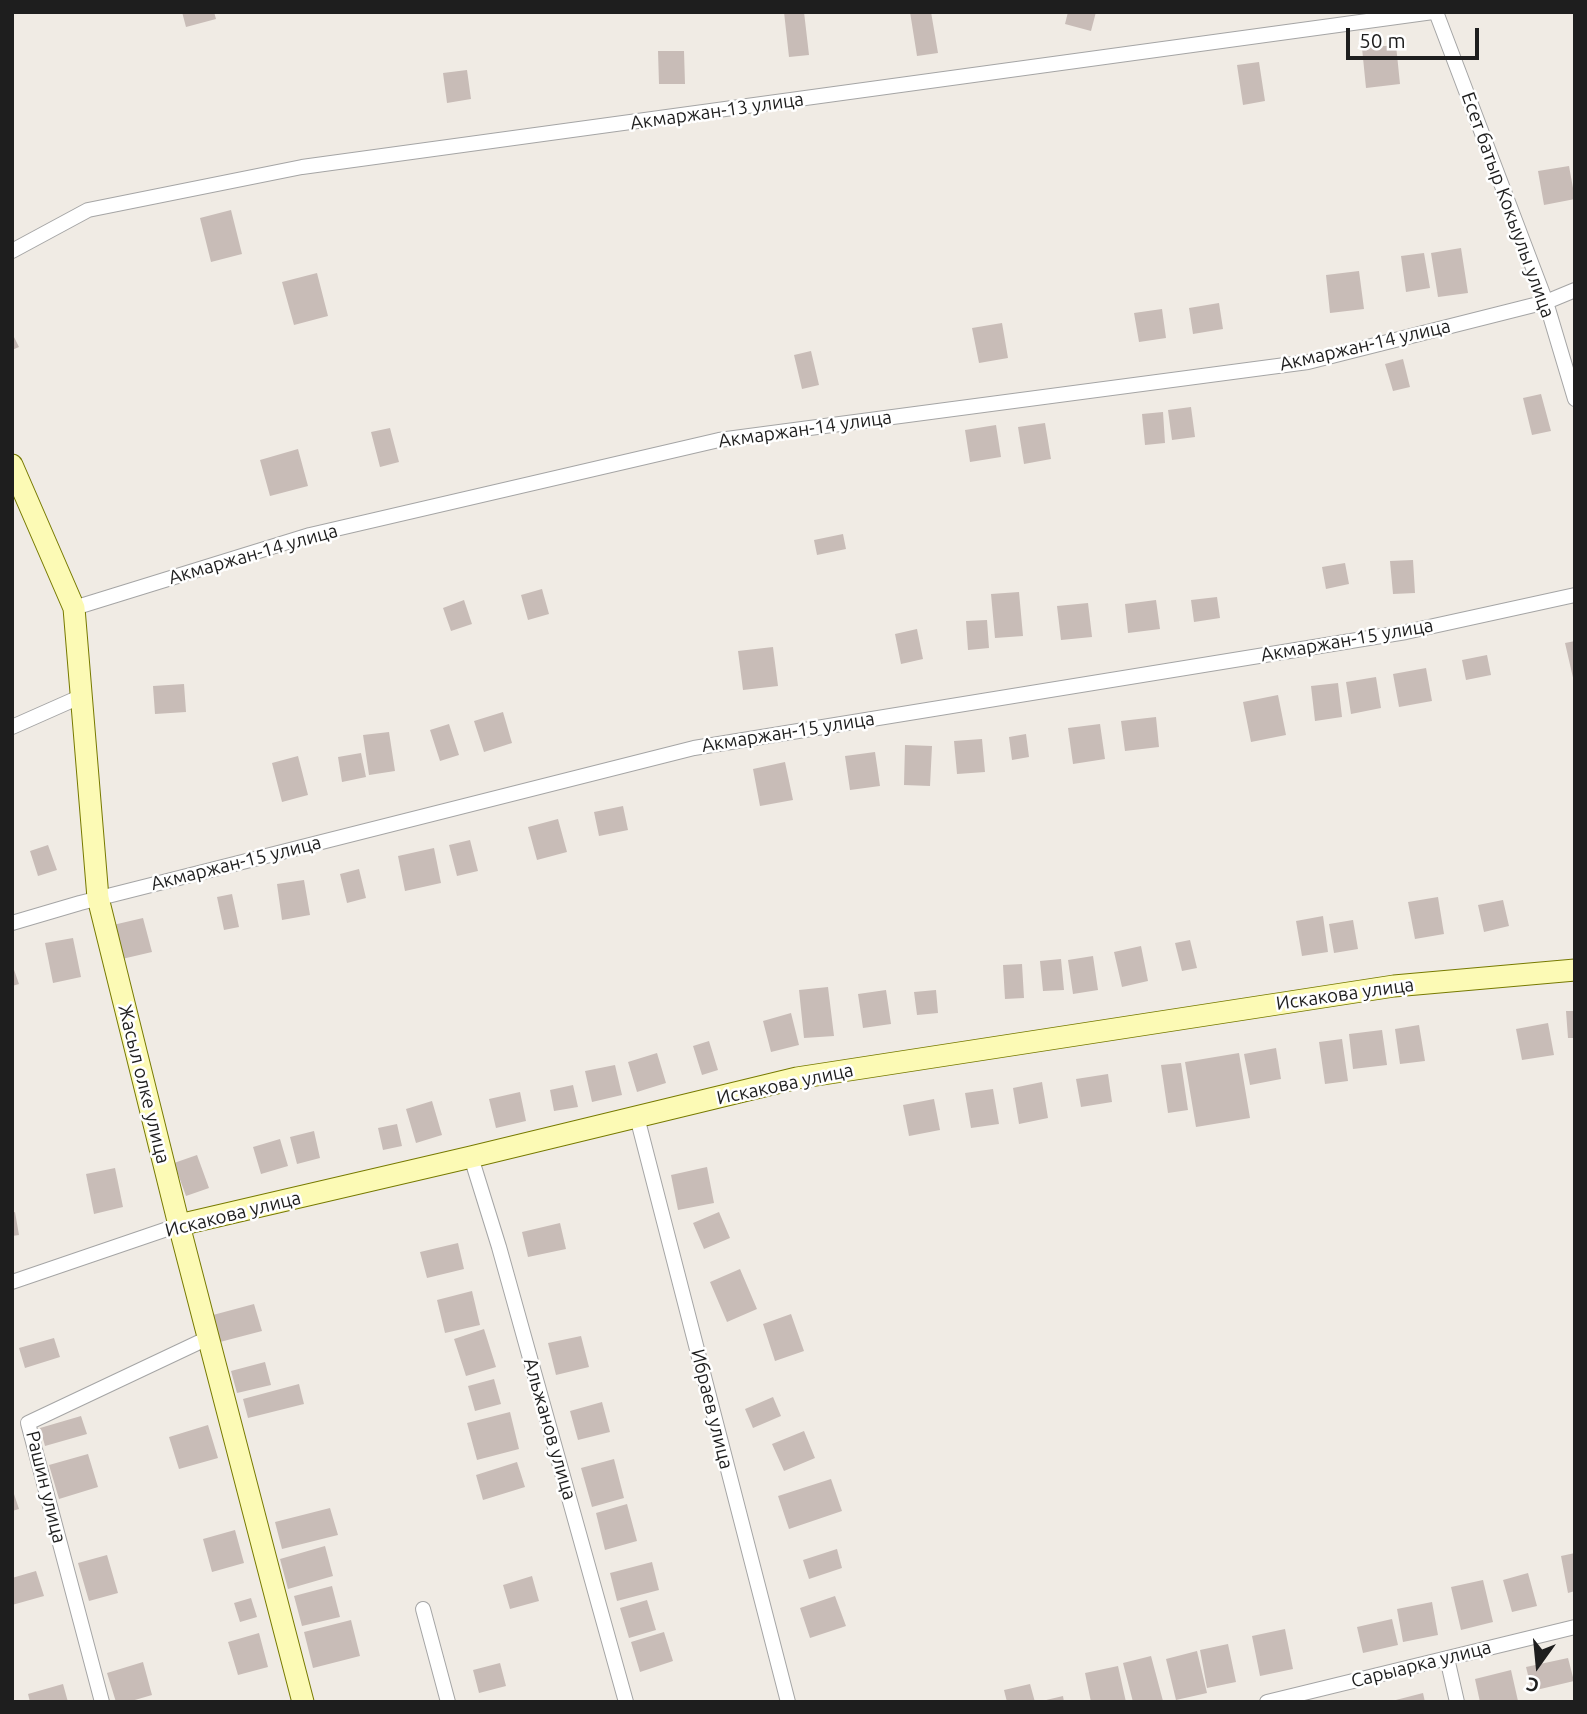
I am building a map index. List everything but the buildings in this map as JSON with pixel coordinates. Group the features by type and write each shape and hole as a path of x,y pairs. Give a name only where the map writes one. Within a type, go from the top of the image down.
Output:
{"street":[{"name":"Акмаржан-13 улица","path":"12,251 88,210 302,167 1435,12"},
{"name":"Есет батыр Кокыулы улица","path":"1435,12 1546,302 1575,399"},
{"name":"Акмаржан-14 улица","path":"74,608 310,536 719,440 1308,362 1546,302 1575,290"},
{"name":"Жасыл олке улица","path":"12,464 74,608 99,898 179,1225 303,1702"},
{"name":"Акмаржан-15 улица","path":"12,923 99,898 694,748 1406,632 1575,595"},
{"path":"12,727 82,696"},
{"name":"Искакова улица","path":"12,1282 179,1225 797,1078 1394,986 1575,970"},
{"name":"Ибраев улица","path":"637,1117 788,1702"},
{"name":"Альжанов улица","path":"471,1157 499,1247 626,1702"},
{"name":"Рашин улица","path":"102,1702 28,1423 208,1338"},
{"path":"423,1609 448,1702"},
{"name":"Сарыарка улица","path":"1267,1702 1575,1627"},
{"path":"1447,1658 1457,1702"}]}
